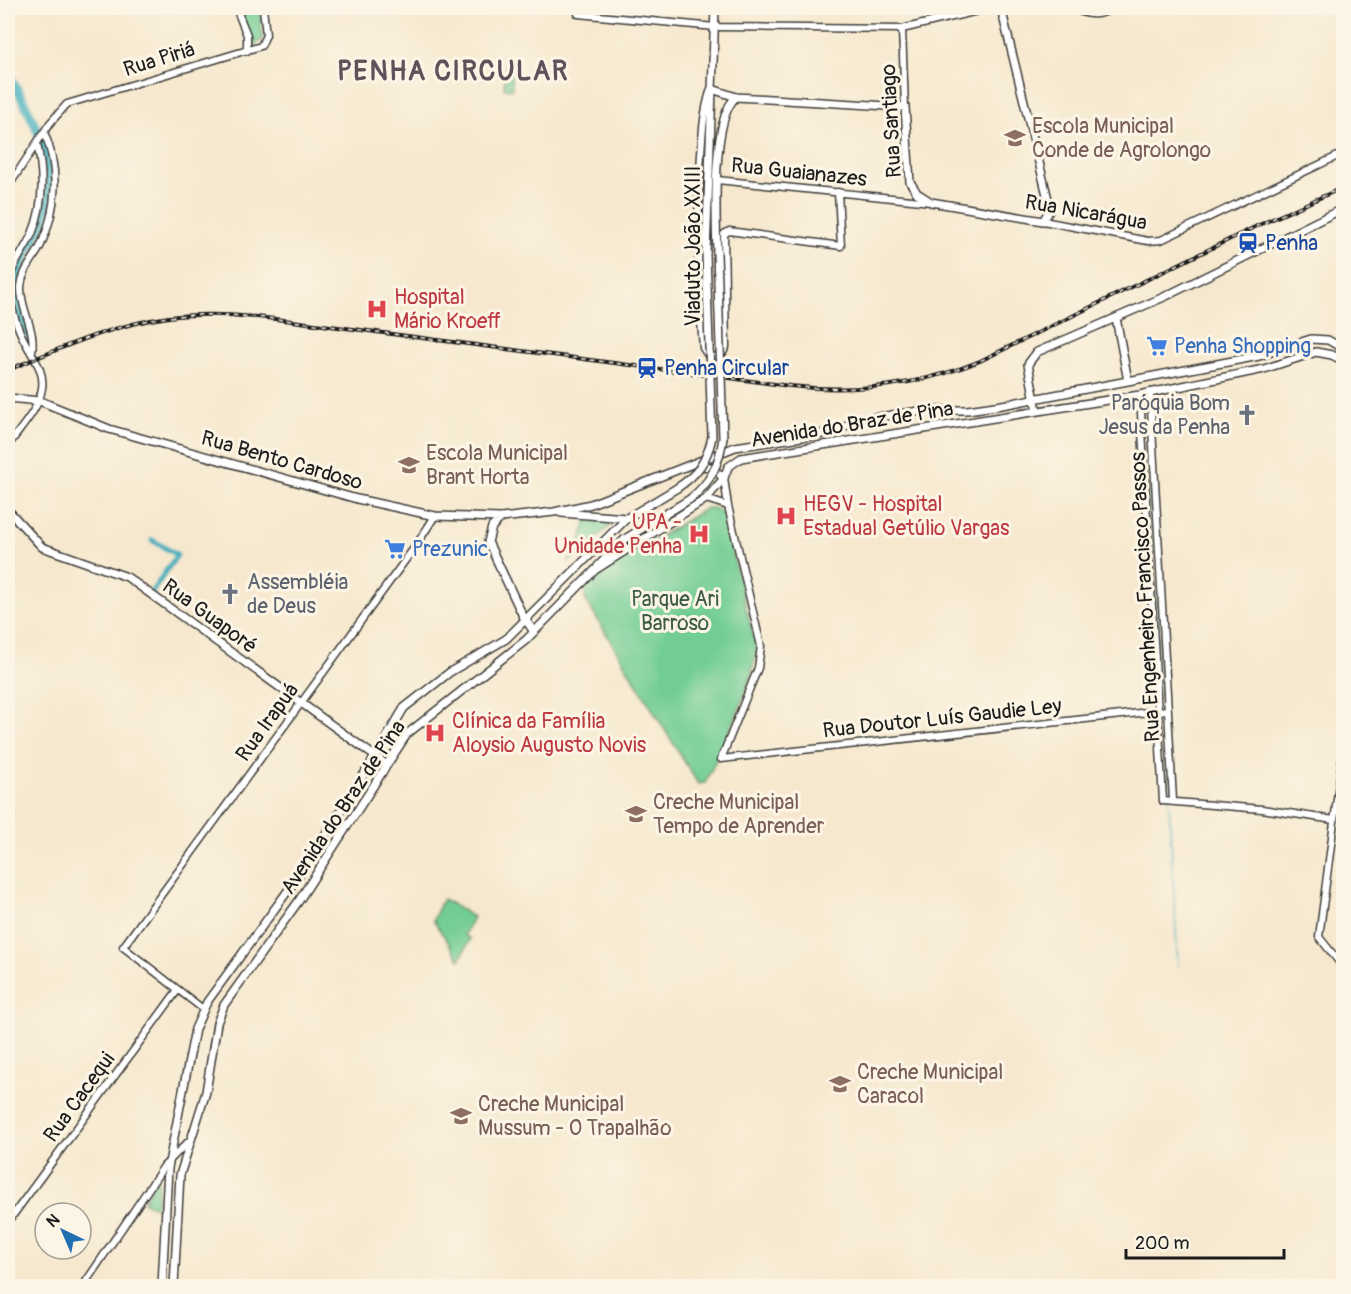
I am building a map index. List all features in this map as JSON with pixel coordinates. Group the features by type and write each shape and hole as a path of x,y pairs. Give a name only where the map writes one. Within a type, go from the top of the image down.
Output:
{"main road":[{"name":"Viaduto João XXIII","path":"627,518 695,475 704,462 712,437 706,254 716,8"},
{"path":"1000,8 1049,203 1043,221"},
{"path":"712,87 736,97 905,107"},
{"path":"595,570 625,539 690,499 708,483 720,459 723,438 717,180 722,121 728,105 736,97"},
{"name":"Rua Santiago","path":"905,107 910,182 917,193 930,202"},
{"name":"Rua Nicarágua","path":"930,202 1043,221"},
{"path":"1037,411 1028,364 1032,355 1116,318 1344,208"},
{"path":"1116,318 1128,381"},
{"name":"Avenida do Braz de Pina","path":"555,512 591,504 735,447 822,434 865,419 927,410 967,410 1035,398 1259,356 1311,339 1328,340 1344,349"},
{"name":"Avenida do Braz de Pina","path":"189,1141 206,1092 217,1023 224,1005 298,902 387,765 416,725 534,632 595,570 708,497 724,478 731,464 741,458 840,445 1140,394 1264,369 1316,352 1344,361"},
{"name":"Rua Bento Cardoso","path":"8,398 40,401 129,435 280,478 435,516 501,518 555,512"},
{"path":"707,465 712,473 708,497"},
{"path":"687,467 707,465 717,470 724,478"},
{"name":"Rua Guaporé","path":"8,510 42,547 127,577 387,765"},
{"path":"555,512 627,518"},
{"path":"501,518 492,527 488,542 526,621 534,632"},
{"name":"Avenida do Braz de Pina","path":"170,1159 195,1029 203,1008 300,874 375,757 395,719 409,703 450,672 497,645 526,621 627,518"},
{"path":"174,1287 179,1181 189,1141"},
{"path":"162,1287 166,1187 170,1159"}],"street":[{"path":"236,8 247,35 247,51"},
{"name":"Rua Piriá","path":"40,138 67,104 261,46 266,35 263,8"},
{"path":"577,11 715,27 902,29 990,8"},
{"path":"1073,8 1091,15 1103,14 1112,8"},
{"name":"Rua Santiago","path":"902,29 905,107"},
{"path":"712,87 703,114 697,221 703,348 709,357 717,358 724,352 727,340 724,234 729,231 841,246 838,192"},
{"path":"8,187 40,138"},
{"path":"32,351 33,341 23,304 21,285 26,270 45,234 54,204 55,188 54,162 40,138"},
{"path":"8,446 40,401 42,376 32,351 22,336 9,286 13,269 32,236 38,216 43,183 40,138"},
{"name":"Rua Nicarágua","path":"1043,221 1148,241 1161,240 1344,153"},
{"name":"Rua Guaianazes","path":"717,180 912,201"},
{"name":"Rua Nicarágua","path":"912,201 930,202"},
{"name":"Rua Engenheiro Francisco Passos","path":"1150,392 1154,558 1168,801"},
{"name":"Rua Engenheiro Francisco Passos","path":"1140,394 1154,558"},
{"path":"1141,418 1151,417"},
{"path":"724,478 728,506"},
{"path":"708,497 728,506"},
{"name":"Rua Doutor Luís Gaudie Ley","path":"728,506 761,646 758,668 721,759 1162,711"},
{"name":"Rua Irapuá","path":"177,991 123,946 435,516"},
{"name":"Rua Engenheiro Francisco Passos","path":"1162,711 1168,801"},
{"path":"1343,967 1319,937 1344,745"},
{"path":"1168,801 1262,809 1334,820"},
{"path":"177,991 203,1008"},
{"name":"Rua Cacequi","path":"8,1222 177,991"},
{"name":"Avenida do Braz de Pina","path":"83,1287 170,1159 189,1141"}],"green space":[{"path":"238,8 260,8 263,39 253,46"},
{"path":"506,60 511,60 512,89 504,88"},
{"name":"Parque Ari Barroso","path":"706,508 714,508 722,512 757,650 736,718 705,783 698,784 585,599 585,583"},
{"path":"584,516 616,521 568,563 582,537 586,521"},
{"path":"443,899 473,917 464,935 470,939 460,960 433,920"},
{"path":"156,1180 159,1181 156,1207 143,1202"}],"waterway":[{"path":"8,73 38,134 44,151 49,185 43,222 20,268 16,285 17,300 28,336"},
{"path":"1148,485 1162,708"},
{"path":"151,593 177,555 152,540"},
{"path":"1162,712 1169,800"},
{"path":"1169,805 1178,966"}],"railway":[{"path":"8,370 87,338 128,325 169,317 215,315 292,321 790,386 839,389 886,386 957,370 980,361 1259,225 1344,187"}],"place":[{"name":"Escola Municipal Conde de Agrolongo","path":"1015,138"},
{"name":"Penha","path":"1248,243"},
{"name":"Hospital Mário Kroeff","path":"377,309"},
{"name":"Penha Shopping","path":"1157,346"},
{"name":"Penha Circular","path":"647,368"},
{"name":"Paróquia Bom Jesus da Penha","path":"1247,415"},
{"name":"Escola Municipal Brant Horta","path":"409,465"},
{"name":"HEGV - Hospital Estadual Getúlio Vargas","path":"786,516"},
{"name":"UPA - Unidade Penha","path":"699,534"},
{"name":"Prezunic","path":"395,549"},
{"name":"Assembléia de Deus","path":"230,594"},
{"name":"Clínica da Família Aloysio Augusto Novis","path":"435,733"},
{"name":"Creche Municipal Tempo de Aprender","path":"636,814"},
{"name":"Creche Municipal Caracol","path":"840,1084"},
{"name":"Creche Municipal Mussum - O Trapalhão","path":"461,1116"}],"district":[{"name":"PENHA CIRCULAR","path":"453,71"}]}
